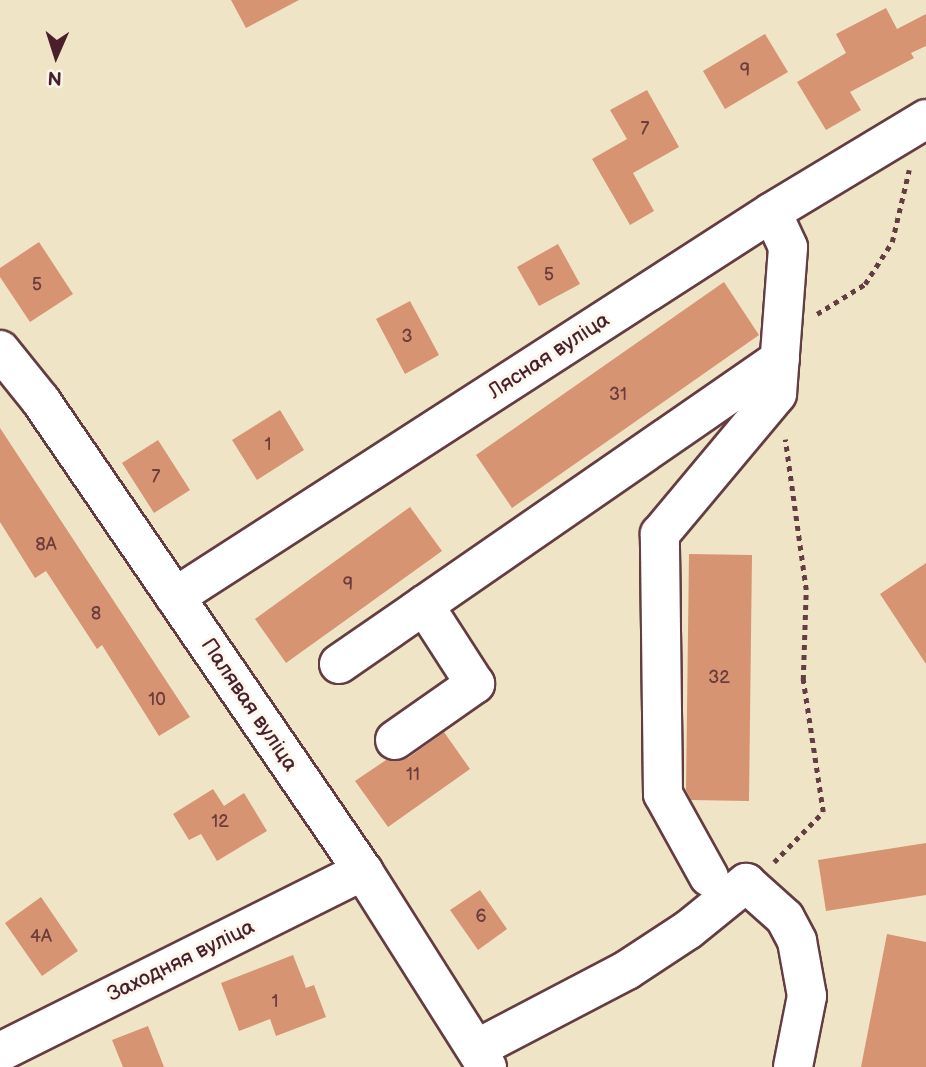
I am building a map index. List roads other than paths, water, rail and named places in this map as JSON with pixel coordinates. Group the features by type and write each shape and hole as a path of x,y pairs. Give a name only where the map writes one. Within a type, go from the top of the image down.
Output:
{"street":[{"name":"Лясная вуліца","path":"175,597 772,212 923,121"},
{"path":"709,877 663,794 660,534 779,363 788,247 772,212"},
{"name":"Палявая вуліца","path":"0,350 41,401 363,871 482,1057"},
{"path":"339,664 779,363"},
{"path":"394,740 474,684 424,605"},
{"name":"Заходняя вуліца","path":"0,1052 363,871"},
{"path":"482,1057 628,970 688,930 746,883 785,918 797,941 807,996 793,1067"}]}
